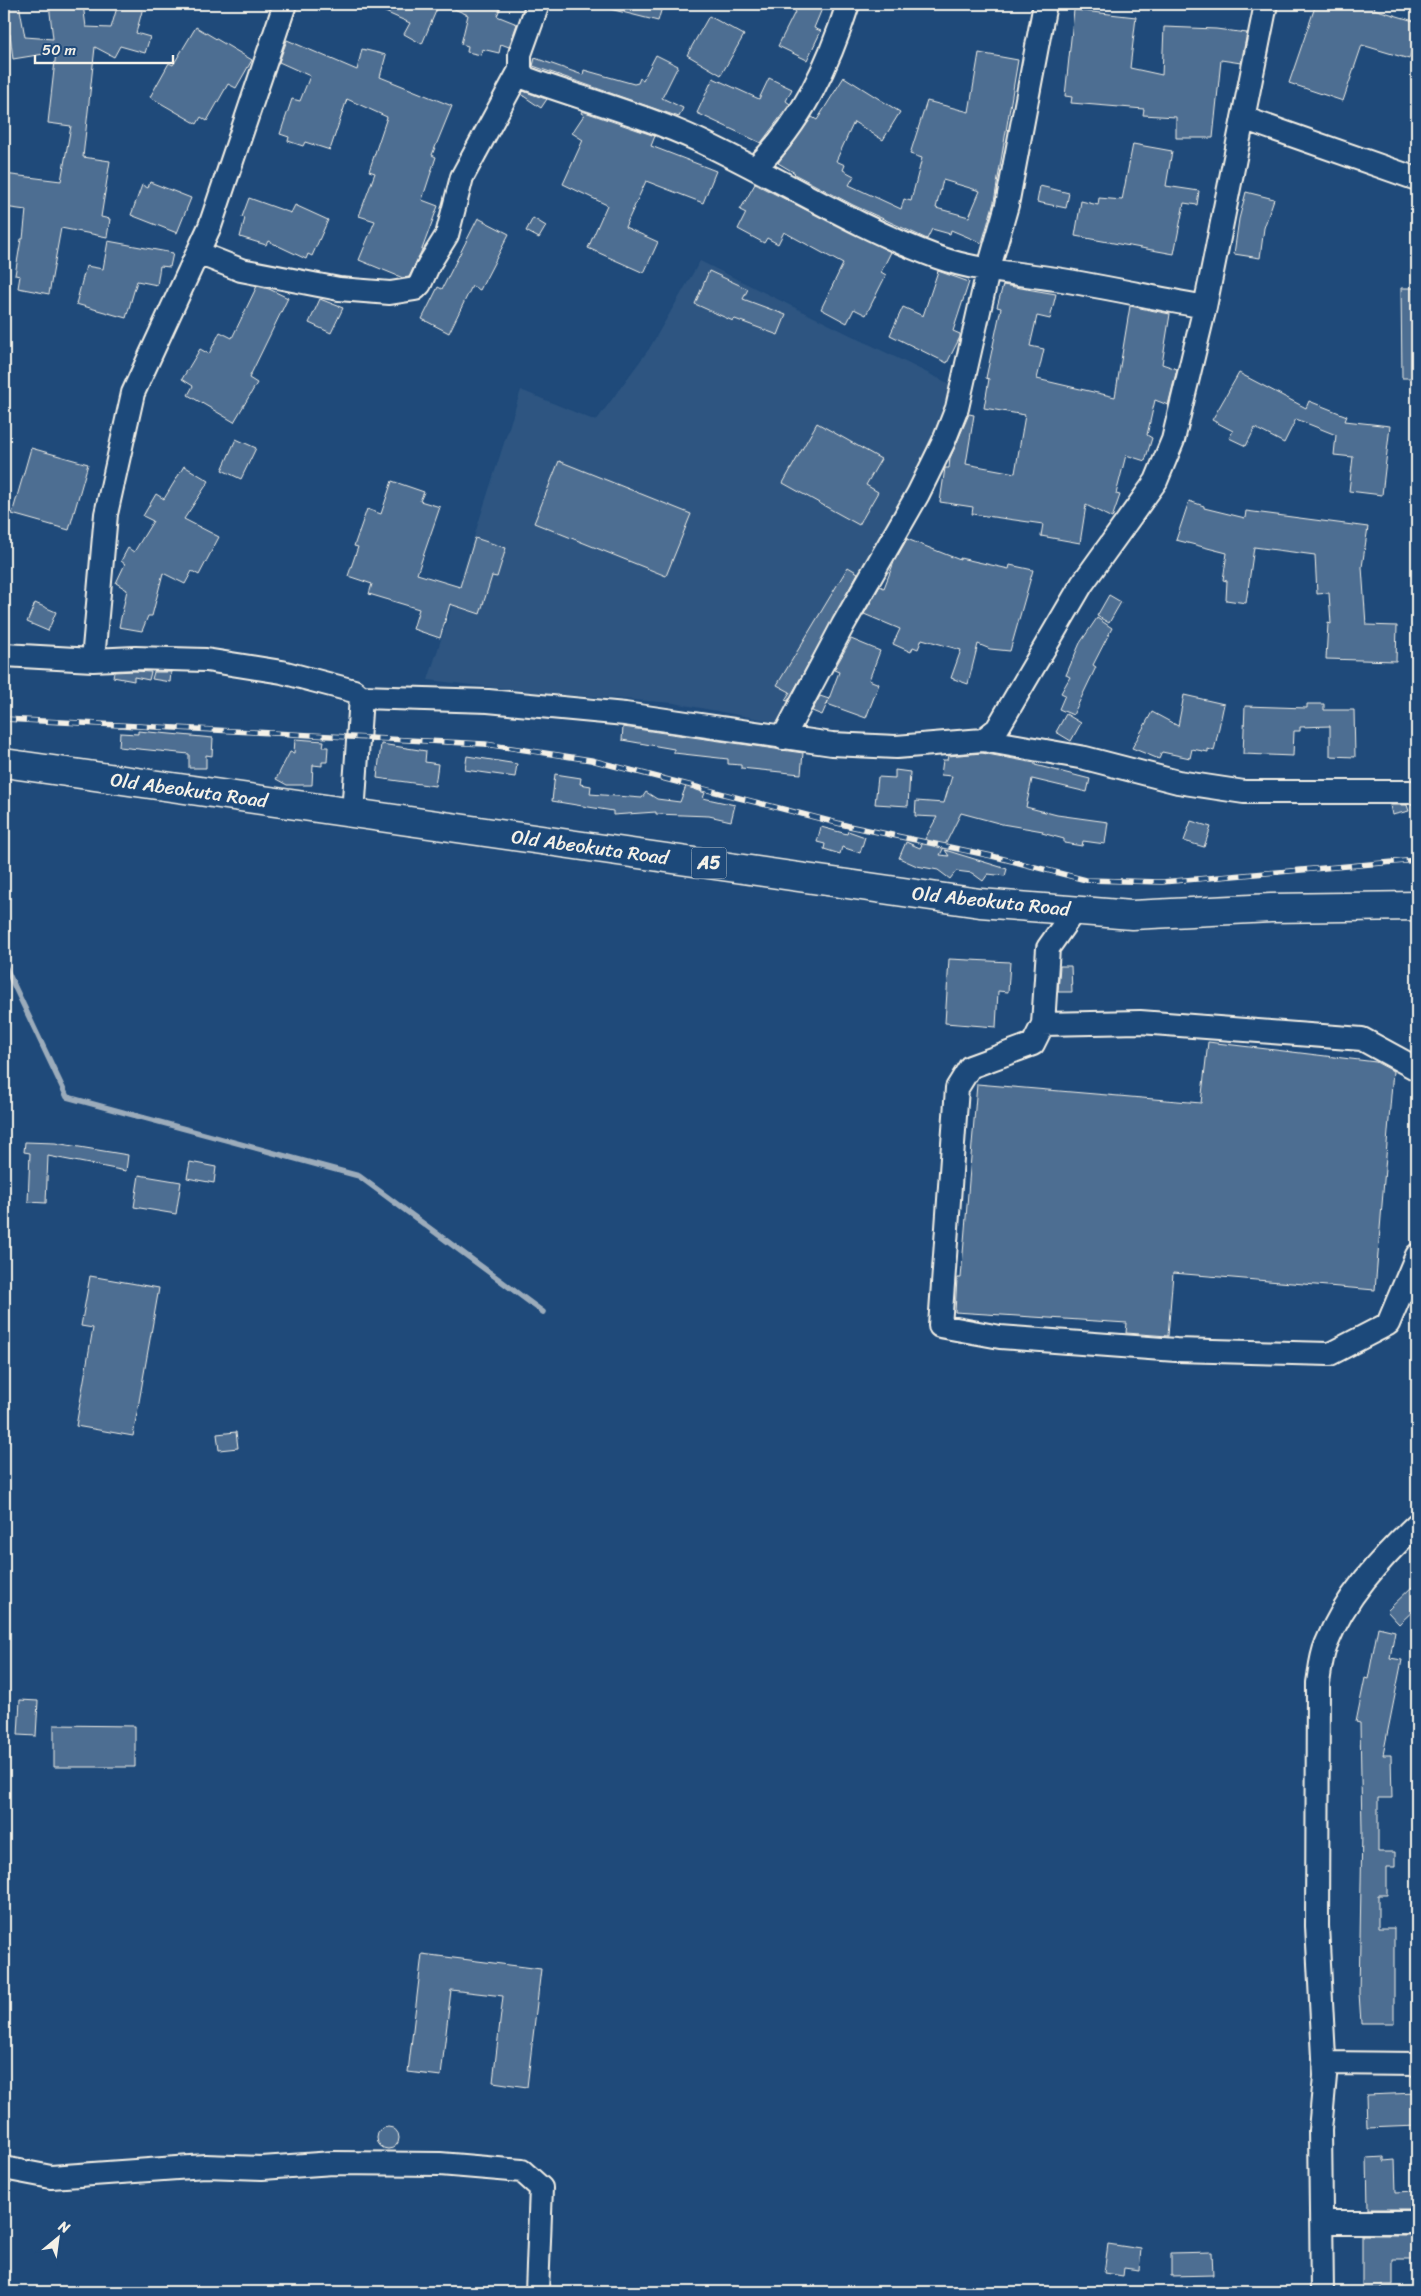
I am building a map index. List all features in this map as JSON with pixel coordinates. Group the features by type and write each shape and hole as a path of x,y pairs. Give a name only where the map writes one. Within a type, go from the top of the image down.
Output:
{"highway":[{"name":"Old Abeokuta Road","path":"4,762 353,814 980,903 1132,916 1271,908 1417,906"}],"street":[{"path":"93,660 106,514 133,393 198,253 213,216 285,4"},
{"path":"198,253 241,270 339,290 390,293 415,289 420,284 429,264 447,235 462,177 520,70 520,54 538,4"},
{"path":"756,168 788,130 812,92 828,63 848,4"},
{"path":"783,738 843,625 918,494 944,441 962,387 988,270 1007,205 1045,4"},
{"path":"983,740 997,729 1082,584 1156,481 1173,440 1205,307 1266,4"},
{"path":"520,70 525,78 629,113 699,140 734,160 756,168 841,214 936,256 988,270 1056,279 1205,307"},
{"path":"1243,118 1417,178"},
{"path":"4,655 93,660 135,658 206,660 282,672 354,691 360,697 488,701 626,714 832,744 896,746 983,740 1085,758 1178,782 1244,792 1417,792"},
{"path":"353,814 360,697"},
{"path":"1074,911 1048,948 1043,1024 1033,1044 970,1067 957,1088 940,1326 1000,1337 1176,1350 1330,1354 1388,1324 1417,1255"},
{"path":"1043,1024 1140,1022 1362,1039 1417,1069"},
{"path":"1322,2292 1320,2130 1325,2076 1317,1926 1318,1683 1325,1647 1338,1617 1359,1586 1417,1524"},
{"path":"1324,2063 1417,2064"},
{"path":"4,2168 51,2177 205,2166 262,2168 333,2163 440,2164 522,2171 541,2188 537,2292"},
{"path":"1322,2222 1417,2222"}],"shaded area":[{"path":"700,261 960,389 786,724 674,703 543,693 428,680 521,390 596,421 649,349"}],"building":[{"path":"4,4 19,4 25,37 53,39 49,4 83,4 86,27 111,28 118,4 144,4 136,33 150,37 145,53 120,46 114,57 95,47 83,157 110,161 101,217 110,219 107,237 61,228 49,294 18,288 20,276 15,275 21,239 23,239 26,210 4,207 4,174 61,181 71,126 48,123 56,52 13,59 10,34 4,35"},
{"path":"367,4 439,4 422,44 404,34 410,23"},
{"path":"443,4 502,4 497,16 517,24 509,47 501,44 499,53 482,49 481,55 467,52 468,46 461,44 468,15"},
{"path":"610,4 663,4 658,21 610,9"},
{"path":"799,4 824,4 814,28 821,31 807,60 778,46"},
{"path":"1316,4 1376,4 1374,9 1417,22 1417,31 1409,59 1362,45 1343,101 1289,83"},
{"path":"1074,10 1136,17 1130,68 1162,75 1164,27 1216,29 1247,33 1241,63 1221,60 1213,138 1176,138 1176,117 1143,115 1144,109 1071,103 1072,97 1065,96"},
{"path":"709,16 744,35 721,75 687,55"},
{"path":"196,27 252,60 236,88 228,84 207,121 201,117 197,124 150,97 169,63 173,65"},
{"path":"287,40 357,70 362,49 386,55 380,77 452,106 432,155 436,157 422,200 438,206 421,252 409,277 403,278 359,260 375,221 359,216 375,173 369,171 387,117 347,99 330,150 305,142 303,146 288,141 289,137 280,134 292,99 300,101 310,76 279,62"},
{"path":"979,53 1018,60 994,202 982,243 951,230 950,234 932,229 927,239 853,205 794,174 778,163 812,117 817,120 844,77 900,112 883,140 854,122 836,161 845,165 843,170 854,176 849,185 901,209 904,199 911,201 922,158 910,154 927,101 969,112","holes":["943,180 980,191 969,217 936,208"]},
{"path":"656,55 678,66 662,98 683,108 679,117 533,66 535,58 583,75 584,70 634,84 638,83 640,78 643,80"},
{"path":"713,78 759,99 769,78 792,89 786,101 790,104 761,143 697,113"},
{"path":"523,91 547,99 541,108 522,95"},
{"path":"582,111 655,136 651,146 716,171 703,203 646,181 625,227 658,242 644,273 588,248 607,205 563,184 583,140 572,133 584,115 581,113"},
{"path":"1133,144 1172,151 1166,186 1199,191 1197,205 1184,203 1174,254 1075,236 1081,201 1098,205 1099,198 1122,200"},
{"path":"150,182 191,198 177,233 131,215 142,185 148,188"},
{"path":"755,184 891,252 881,272 886,275 866,315 854,309 847,323 821,309 843,264 784,232 778,244 767,238 764,243 738,229 746,213 740,210"},
{"path":"1040,186 1069,193 1066,208 1037,202"},
{"path":"1246,192 1274,199 1264,228 1260,258 1234,254 1239,219"},
{"path":"249,198 291,213 295,205 328,220 312,256 308,254 306,259 268,241 266,245 240,237 245,218 242,217"},
{"path":"478,218 509,234 480,290 472,286 449,333 422,319 438,287 442,289"},
{"path":"533,218 546,226 539,238 526,231"},
{"path":"108,241 173,253 170,267 160,266 157,285 137,281 126,318 76,304 86,266 103,269"},
{"path":"709,271 748,289 743,299 786,315 778,335 735,319 733,321 695,304"},
{"path":"938,271 969,282 953,331 960,334 960,337 947,363 890,335 903,307 923,316"},
{"path":"1003,285 1056,294 1050,319 1037,316 1030,346 1044,349 1037,379 1115,397 1130,306 1170,314 1162,364 1177,369 1168,405 1155,400 1147,435 1152,438 1145,461 1126,455 1116,494 1120,495 1112,518 1086,505 1080,543 1041,536 1043,524 972,514 973,507 940,502 945,468 949,468 950,458 969,414 974,415 966,464 1015,473 1025,415 984,408 989,379 986,378 1001,308 997,307"},
{"path":"257,286 269,289 288,298 249,378 257,383 234,422 188,395 193,386 182,379 200,349 209,354 220,332 232,338"},
{"path":"1401,288 1417,288 1417,378 1402,378"},
{"path":"320,299 343,308 331,333 309,323"},
{"path":"1239,373 1306,408 1309,401 1347,416 1345,421 1390,426 1382,495 1349,491 1353,457 1334,455 1336,435 1296,419 1284,443 1255,428 1246,446 1229,438 1233,431 1212,420"},
{"path":"817,423 881,459 866,485 878,492 859,525 783,483"},
{"path":"236,439 256,448 241,479 222,470"},
{"path":"31,448 88,464 69,530 12,514"},
{"path":"559,461 691,514 666,576 534,523"},
{"path":"184,466 209,481 184,519 219,537 199,575 192,571 185,584 163,573 152,616 148,616 142,631 119,627 127,590 116,583 125,564 121,561 128,548 134,552 153,521 143,516 156,494 164,499"},
{"path":"392,481 424,492 420,501 440,507 417,574 460,587 475,538 506,548 497,577 492,576 480,614 450,604 440,638 413,629 419,609 369,594 372,584 348,576 358,547 354,546 367,509 381,514"},
{"path":"1189,501 1204,506 1204,508 1245,518 1246,511 1368,527 1362,567 1366,625 1397,626 1396,661 1326,659 1328,623 1331,624 1329,593 1317,594 1315,555 1254,547 1246,603 1226,600 1227,581 1223,580 1227,553 1176,540"},
{"path":"907,539 960,560 960,558 1009,569 1010,565 1033,570 1010,651 990,649 978,644 968,684 951,678 961,650 922,639 918,649 913,647 911,652 893,644 900,629 864,614 880,586 884,588 894,562"},
{"path":"848,567 858,573 788,701 785,700 790,692 777,685"},
{"path":"1109,595 1121,602 1109,623 1097,616"},
{"path":"35,603 56,612 48,631 27,622"},
{"path":"1097,618 1112,628 1093,665 1096,667 1073,715 1059,709 1065,695 1061,693 1070,677 1066,675 1080,643"},
{"path":"851,639 880,651 869,680 879,684 866,718 827,704 839,672 834,670"},
{"path":"114,672 151,672 149,680 134,677 134,681 113,677"},
{"path":"154,672 171,672 170,682 152,679"},
{"path":"1184,695 1224,704 1214,751 1208,749 1208,752 1192,749 1190,758 1162,752 1159,759 1132,748 1152,712 1178,726"},
{"path":"820,696 829,699 822,715 812,711"},
{"path":"1307,704 1324,704 1324,710 1354,710 1355,757 1330,756 1330,726 1300,727 1300,731 1294,731 1293,756 1243,754 1245,706 1307,708"},
{"path":"1066,714 1081,723 1071,741 1056,732"},
{"path":"623,727 803,753 801,774 741,768 741,765 728,764 728,759 674,753 674,749 622,740"},
{"path":"138,731 213,738 212,756 206,755 206,768 189,768 189,754 119,747 120,733 138,734"},
{"path":"295,739 324,741 323,747 328,747 327,762 322,762 322,766 313,765 312,785 287,785 276,779 290,752 294,753"},
{"path":"381,744 426,751 425,762 438,764 435,786 377,778"},
{"path":"982,753 1035,763 1035,765 1090,779 1087,792 1032,779 1026,807 1057,815 1108,822 1105,844 1083,841 1082,846 1064,843 1064,839 1042,833 1043,831 1002,824 961,813 940,855 949,856 945,850 1007,869 1005,876 988,874 983,881 972,873 956,871 950,879 938,870 917,866 899,858 906,842 920,848 937,817 915,816 916,801 944,803 952,776 941,775 943,760 947,760 948,756"},
{"path":"467,756 517,764 515,777 465,770"},
{"path":"895,770 910,772 908,806 875,804 878,777 895,778"},
{"path":"555,774 581,778 580,784 591,786 590,794 642,798 646,792 657,799 680,802 686,786 705,793 703,798 735,805 731,821 709,816 656,814 656,812 613,815 613,811 552,801"},
{"path":"1390,805 1407,805 1409,811 1392,815"},
{"path":"1191,821 1211,827 1204,847 1184,841"},
{"path":"821,827 847,834 848,831 865,837 860,853 842,847 840,854 824,849 825,844 817,842"},
{"path":"949,959 1010,962 1008,992 998,991 996,1027 945,1023"},
{"path":"1060,966 1071,966 1072,992 1058,992"},
{"path":"1208,1042 1376,1062 1393,1071 1375,1290 1173,1273 1168,1336 1126,1333 1127,1323 955,1312 957,1278 961,1278 977,1084 1201,1103"},
{"path":"25,1142 55,1143 128,1155 126,1171 48,1156 46,1203 28,1202 30,1153 24,1152"},
{"path":"190,1162 216,1167 214,1183 187,1178"},
{"path":"139,1175 181,1182 176,1214 134,1207"},
{"path":"90,1276 159,1288 133,1436 76,1426 93,1328 81,1326"},
{"path":"236,1432 238,1448 219,1450 217,1434"},
{"path":"1417,1582 1417,1607 1399,1624 1387,1611"},
{"path":"1378,1627 1395,1631 1390,1658 1402,1660 1383,1755 1391,1755 1392,1798 1378,1798 1378,1852 1395,1852 1395,1867 1387,1867 1387,1895 1378,1895 1378,1928 1394,1928 1394,2023 1361,2023 1359,1993 1362,1830 1360,1723 1356,1722 1365,1678 1368,1679"},
{"path":"20,1700 38,1701 36,1736 18,1735"},
{"path":"54,1725 135,1726 135,1767 54,1767"},
{"path":"422,1954 541,1969 527,2087 493,2082 503,1996 451,1990 441,2076 408,2072"},
{"path":"1417,2093 1417,2126 1367,2128 1366,2095"},
{"path":"388,2127 396,2130 399,2138 396,2146 388,2149 380,2146 377,2138 380,2130"},
{"path":"1384,2157 1384,2161 1395,2160 1396,2192 1417,2191 1417,2209 1368,2209 1367,2158"},
{"path":"1362,2235 1417,2235 1417,2259 1393,2259 1393,2285 1382,2285 1382,2292 1362,2292"},
{"path":"1108,2244 1141,2249 1139,2270 1124,2268 1123,2276 1104,2273"},
{"path":"1212,2252 1213,2275 1171,2276 1171,2253"}],"waterway":[{"path":"4,964 67,1097 359,1176 543,1312"}],"railway":[{"path":"4,719 485,744 591,760 849,826 992,856 1086,880 1162,882 1417,860"}]}
